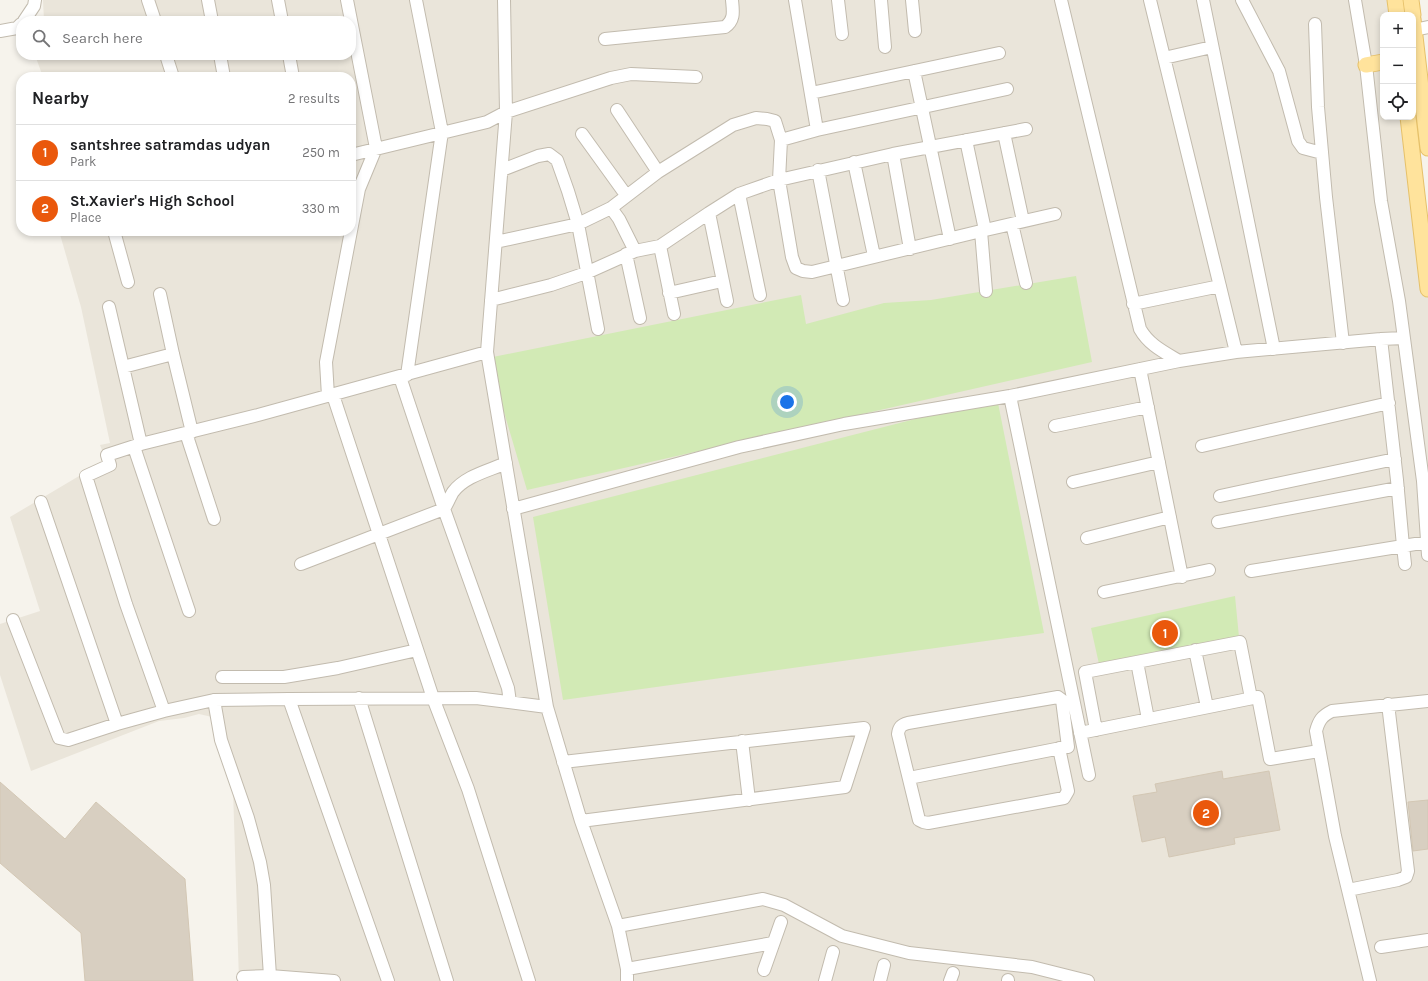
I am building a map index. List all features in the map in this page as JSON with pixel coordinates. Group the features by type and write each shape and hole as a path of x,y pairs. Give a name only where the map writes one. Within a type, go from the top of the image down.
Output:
{"main road":[{"path":"1395,0 1397,12"},
{"path":"1411,0 1417,23 1428,148"},
{"path":"1366,65 1380,63"},
{"path":"1408,120 1428,289"}],"street":[{"path":"27,16 36,0"},
{"path":"148,0 153,16"},
{"path":"208,0 211,16"},
{"path":"278,0 281,16"},
{"path":"347,0 350,16"},
{"path":"416,0 442,132 403,376 444,509 508,688 510,702"},
{"path":"504,0 506,112 487,352 547,707 581,821 618,926 627,975 773,943"},
{"path":"605,39 725,27 730,24 733,17 732,0"},
{"path":"795,0 817,130"},
{"path":"838,0 842,34"},
{"path":"881,0 885,47"},
{"path":"912,0 915,31"},
{"path":"1061,0 1140,329 1144,337 1160,350 1179,361"},
{"path":"1150,0 1236,352"},
{"path":"1203,0 1274,349"},
{"path":"1242,0 1279,71 1298,141 1303,148 1322,153"},
{"path":"1355,0 1366,65 1381,201 1399,301 1423,481 1428,555"},
{"path":"1315,24 1316,79 1326,197 1344,342"},
{"path":"0,31 16,28"},
{"path":"356,46 376,148 359,189 356,207"},
{"path":"1164,58 1212,47"},
{"path":"811,93 999,53"},
{"path":"168,60 171,72"},
{"path":"221,60 223,72"},
{"path":"290,60 292,72"},
{"path":"914,71 929,147 950,239"},
{"path":"356,154 487,122 506,112 611,78 631,74 696,77"},
{"path":"781,140 817,130 1007,90"},
{"path":"617,110 658,172"},
{"path":"496,242 578,224 611,208 658,172 733,125 751,119 767,119 775,121 781,140 779,180 792,257 796,268 803,271 812,272 1055,214"},
{"path":"491,300 550,285 586,272 630,253 660,246 740,194 779,180 892,154 1026,129"},
{"path":"1004,133 1026,283"},
{"path":"582,134 626,195"},
{"path":"966,140 983,230 986,291"},
{"path":"502,170 538,156 549,154 557,160 578,224 598,329"},
{"path":"892,154 910,249"},
{"path":"854,162 874,256"},
{"path":"818,170 843,300"},
{"path":"740,194 760,294"},
{"path":"611,208 619,219 630,253 640,318"},
{"path":"709,213 726,301"},
{"path":"115,236 128,282"},
{"path":"351,236 326,362 330,395 416,650 468,789 528,981"},
{"path":"660,246 674,314"},
{"path":"669,293 722,281"},
{"path":"1133,304 1220,286"},
{"path":"160,294 189,433 214,519"},
{"path":"109,307 123,367 138,446 189,611"},
{"path":"513,509 739,447 844,424 1010,396 1179,361 1236,352 1404,338"},
{"path":"1381,339 1405,564"},
{"path":"164,710 126,604 86,476 110,465 107,455 487,352"},
{"path":"123,367 173,354"},
{"path":"1140,369 1182,577"},
{"path":"1010,396 1089,775"},
{"path":"1202,446 1389,403"},
{"path":"1055,426 1148,407"},
{"path":"1220,496 1395,459"},
{"path":"1073,482 1159,462"},
{"path":"301,564 444,509 452,493 469,478 506,463"},
{"path":"1218,522 1398,488"},
{"path":"41,502 117,724"},
{"path":"1087,538 1170,517"},
{"path":"1251,571 1428,542"},
{"path":"1104,592 1182,577 1209,570"},
{"path":"13,620 59,738 68,740 164,710 214,700 476,698 547,707"},
{"path":"1096,730 1084,672 1240,642 1251,698"},
{"path":"222,677 284,678 338,668 416,650"},
{"path":"1195,650 1207,707"},
{"path":"1136,662 1148,719"},
{"path":"1058,697 1062,700 1068,791 1064,798 928,823 919,820 909,778 898,734 902,725 1058,697"},
{"path":"909,778 1064,747 1082,739 1096,730 1258,697 1270,759 1319,751"},
{"path":"359,698 447,981"},
{"path":"289,699 388,981"},
{"path":"214,700 221,740 248,818 260,862 264,885 270,976"},
{"path":"1370,981 1335,836 1316,731 1318,722 1332,711 1428,701"},
{"path":"1348,890 1398,880 1406,877 1408,871 1388,704"},
{"path":"563,762 864,728 845,787 581,821"},
{"path":"742,741 749,800"},
{"path":"618,926 763,899 784,905 842,936 909,952 1032,967 1088,981"},
{"path":"764,970 781,922"},
{"path":"1381,947 1428,940"},
{"path":"825,981 833,952"},
{"path":"880,981 884,965"},
{"path":"243,977 270,976 334,981"}],"shaded area":[{"path":"43,0 1403,0 1404,12 1380,12 1380,120 1416,120 1416,115 1428,220 1428,981 239,981 233,789 212,717 199,714 184,718 159,721 31,771 0,675 0,624 40,611 10,517 106,460 100,445 110,443 81,307 60,236 356,236 356,72 41,72 37,60 356,60 356,16 44,16"}],"green space":[{"path":"1076,276 1092,362 527,490 488,358 801,295 806,324 884,303 931,300"},
{"path":"997,398 1044,633 563,700 533,517"},
{"path":"1235,596 1239,637 1101,673 1091,628"}],"building":[{"path":"1222,771 1223,779 1269,771 1280,830 1234,838 1235,844 1169,857 1165,837 1142,842 1133,796 1157,792 1155,784"},
{"path":"0,782 65,839 96,802 185,879 193,981 85,981 81,933 0,863"},
{"path":"1428,800 1428,849 1413,851 1408,802"}],"place":[{"name":"santshree satramdas udyan","path":"1165,633"},
{"name":"St.Xavier's High School","path":"1206,813"}]}
